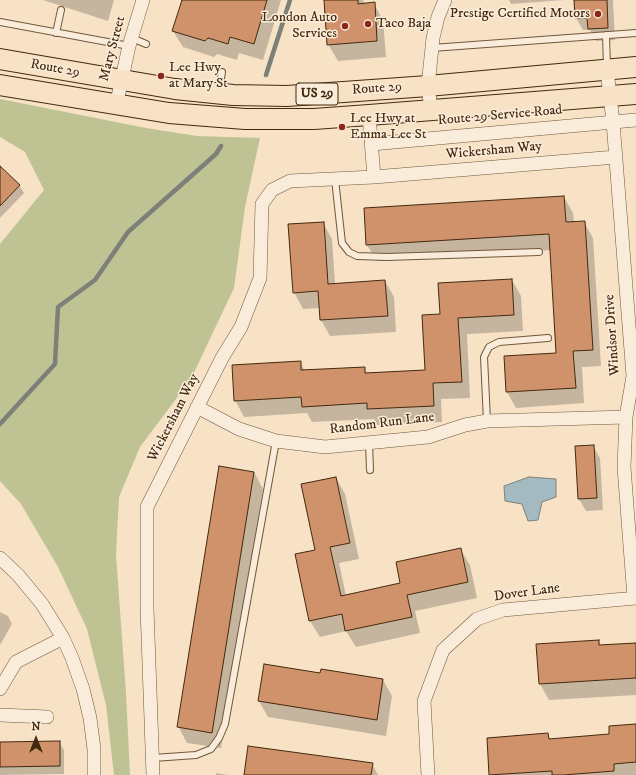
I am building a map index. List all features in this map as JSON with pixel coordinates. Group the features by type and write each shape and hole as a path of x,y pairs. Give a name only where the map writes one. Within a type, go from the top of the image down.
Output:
{"main road":[{"name":"Route 29","path":"0,59 121,81 219,93 287,96 428,86 636,67"},
{"name":"Route 29","path":"0,85 116,106 211,118 238,119 314,119 636,94"}],"street":[{"name":"Mary Street","path":"116,106 130,42 143,0"},
{"path":"431,110 428,86 432,48 438,17 445,0"},
{"name":"Windsor Drive","path":"607,70 614,122 633,376 626,417 624,467 635,598"},
{"path":"369,115 374,177"},
{"name":"Route 29 Service Road","path":"372,144 636,120"},
{"name":"Wickersham Way","path":"153,775 147,608 147,507 222,358 241,327 260,278 262,204 272,190 290,181 374,177 616,157"},
{"name":"Random Run Lane","path":"197,407 239,429 276,442 326,447 428,437 465,425 487,421 626,417"},
{"path":"0,558 18,575 42,604 63,638 72,658 85,696 94,749 94,775"},
{"name":"Dover Lane","path":"428,775 424,701 443,650 477,619 510,609 635,598"},
{"path":"0,689 16,662 63,638"},
{"path":"0,715 47,717"}],"lane":[{"path":"56,33 61,10"},
{"path":"0,22 56,33 146,44"},
{"path":"432,48 636,33"},
{"path":"606,35 607,70"},
{"path":"219,93 222,72"},
{"path":"335,179 342,243 349,252 357,256 387,257 539,252"},
{"path":"487,421 484,356 489,347 499,342 548,338"},
{"path":"153,758 196,754 211,749 219,738 225,724 276,442"},
{"path":"369,443 370,470"}],"green space":[{"path":"0,99 146,128 197,136 260,138 245,207 234,288 191,379 140,447 119,497 116,555 126,693 130,775 114,775 106,705 87,629 58,567 21,504 0,481 0,244 44,190 25,152 0,137"}],"water":[{"path":"529,477 556,479 556,497 542,502 538,520 528,521 522,504 505,501 504,486"}],"building":[{"path":"182,0 267,0 254,44 230,37 228,44 208,38 205,41 172,31"},
{"path":"324,0 358,0 358,4 375,2 377,41 327,45"},
{"path":"574,0 607,0 608,28 588,29 587,18 575,18"},
{"path":"0,166 20,185 0,206"},
{"path":"564,196 566,222 585,221 593,350 573,351 576,388 506,392 504,356 556,353 549,234 366,245 364,208"},
{"path":"324,222 328,284 385,280 388,316 320,320 318,291 293,293 288,224"},
{"path":"512,279 514,315 458,318 462,382 433,383 434,406 367,409 367,403 302,407 301,397 234,401 232,365 301,361 301,370 365,367 365,373 425,370 422,315 440,314 438,283"},
{"path":"594,445 597,498 578,499 575,446"},
{"path":"219,466 254,472 212,733 177,727"},
{"path":"336,477 350,543 330,547 341,596 400,583 396,562 461,548 468,582 407,595 412,617 345,631 342,614 309,621 295,554 315,550 301,484"},
{"path":"599,640 599,645 636,643 636,678 539,684 536,644"},
{"path":"264,664 320,673 321,669 383,679 377,720 258,701"},
{"path":"636,724 636,762 614,764 614,771 563,775 552,775 552,771 489,775 487,738 548,733 549,739 609,734 609,726"},
{"path":"60,741 60,766 0,767 0,742"},
{"path":"248,746 373,763 371,775 244,775"}],"waterway":[{"path":"266,75 290,0"},
{"path":"0,424 55,364 58,307 95,280 128,232 216,154 221,146"}],"place":[{"name":"Prestige Certified Motors","path":"598,14"},
{"name":"Taco Baja","path":"368,24"},
{"name":"London Auto Services","path":"345,26"},
{"name":"Lee Hwy at Mary St","path":"161,76"},
{"name":"Lee Hwy at Emma Lee St","path":"342,127"}]}
